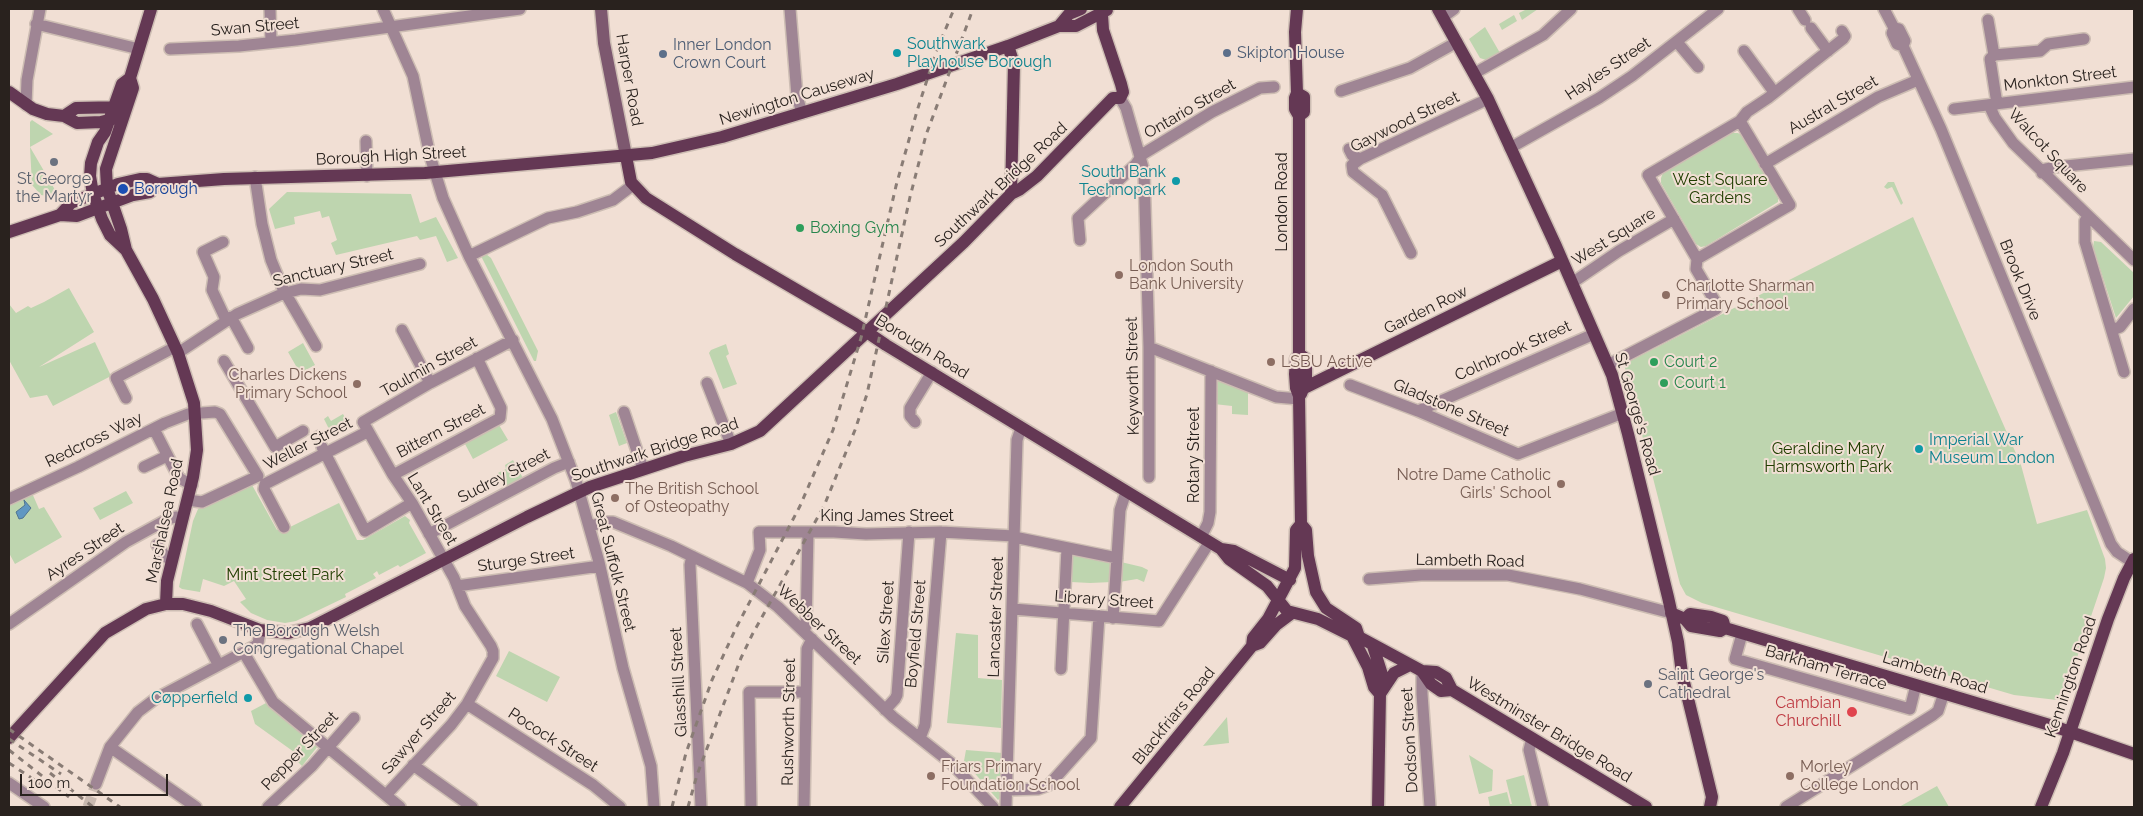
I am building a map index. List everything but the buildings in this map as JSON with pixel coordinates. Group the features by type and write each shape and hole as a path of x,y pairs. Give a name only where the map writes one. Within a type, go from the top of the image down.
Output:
{"main road":[{"path":"64,116 76,108 121,110 133,88 130,78 151,9"},
{"name":"Harper Road","path":"601,9 604,43 626,156"},
{"name":"Newington Causeway","path":"1059,26 1069,14 1081,9"},
{"name":"London Road","path":"1297,9 1295,32 1297,93 1295,109 1299,116 1299,354 1306,360 1301,394"},
{"path":"1105,11 1103,30 1121,84 1123,92 1120,98"},
{"name":"Newington Causeway","path":"626,156 683,147 802,113 1008,46 1059,26 1076,26 1105,11"},
{"name":"St George's Road","path":"1440,13 1476,73 1608,365 1623,413 1678,642 1682,674 1711,802 1722,807"},
{"path":"1008,46 1014,64 1011,194"},
{"path":"9,92 26,105 47,114 64,116 77,123 110,120"},
{"name":"Southwark Bridge Road","path":"9,736 107,630 144,609 166,604 197,606 260,630 288,632 310,628 579,492 644,469 731,444 765,427 964,242 1011,194 1036,177 1113,98 1120,98"},
{"name":"Marshalsea Road","path":"121,110 110,120 102,138 98,142 90,170 93,194 110,235 126,250"},
{"name":"Marshalsea Road","path":"121,110 106,169 107,188 126,250 153,299 176,350 196,413 197,450 192,485 165,590 166,604"},
{"path":"91,122 97,133 98,142"},
{"path":"626,156 633,185"},
{"name":"Borough High Street","path":"60,215 71,203 107,188 133,180 148,179 158,184 255,178 367,176 626,156"},
{"name":"Borough High Street","path":"9,232 60,215 77,216 133,195 150,192 158,184"},
{"name":"Borough Road","path":"633,185 640,194 674,217 868,332 1205,540 1221,549 1234,551 1290,580"},
{"name":"Garden Row","path":"1301,394 1562,261"},
{"path":"1290,580 1297,562 1296,530 1301,524 1301,394"},
{"path":"1301,524 1306,530 1308,556 1316,587 1326,608 1356,628 1355,636 1374,687 1383,689"},
{"name":"Borough Road","path":"1221,549 1229,559 1267,586 1279,600 1298,614"},
{"name":"Kennington Road","path":"2042,807 2070,732 2108,619 2133,560"},
{"name":"Blackfriars Road","path":"1252,646 1253,638 1268,619 1290,580"},
{"path":"1298,614 1312,606 1316,587"},
{"name":"Lambeth Road","path":"1671,613 1685,619 1691,626 1720,631 1725,628 1916,684 2134,754"},
{"name":"Blackfriars Road","path":"1120,807 1252,646 1260,643 1276,625 1298,614"},
{"name":"Westminster Bridge Road","path":"1298,614 1318,619 1355,636 1422,671 1436,672 1446,678 1452,690 1646,807"},
{"path":"1372,646 1383,689 1378,807"},
{"path":"1383,689 1394,673 1410,665"}],"street":[{"path":"26,105 27,80 40,9"},
{"path":"270,9 271,42"},
{"name":"Great Suffolk Street","path":"383,9 413,76 435,172 443,198 469,256 552,419 569,462 590,526 623,668 652,766 654,807"},
{"name":"Swan Street","path":"170,49 239,46 296,40 520,9"},
{"path":"790,9 797,96 802,113"},
{"path":"1440,13 1454,9"},
{"path":"1476,73 1543,35 1571,9"},
{"name":"Hayles Street","path":"1510,148 1599,98 1677,42 1718,9"},
{"path":"1798,9 1828,51"},
{"name":"Brook Drive","path":"1886,9 1894,28 1899,29 1905,42 1903,46 1941,129 2105,529 2114,549 2133,560"},
{"path":"1988,20 1994,55 2040,50 2048,44 2084,39"},
{"path":"36,24 139,49"},
{"path":"1697,259 1790,205 1740,121 1747,112 1844,38 1842,31"},
{"path":"1341,91 1410,68 1457,42"},
{"path":"1677,42 1698,67"},
{"path":"1744,51 1774,92"},
{"name":"Walcot Square","path":"1994,55 1990,59 1994,118 2013,143 2042,173 2134,260"},
{"name":"Austral Street","path":"1765,164 1878,97 1918,80"},
{"name":"Ontario Street","path":"1080,240 1078,218 1143,154 1212,112 1260,88 1274,87"},
{"name":"Monkton Street","path":"1954,109 2134,87"},
{"name":"Keyworth Street","path":"1120,98 1126,108 1144,172 1149,347 1149,478"},
{"name":"Gaywood Street","path":"1411,253 1382,195 1353,172 1352,165 1360,159 1488,99"},
{"name":"West Square","path":"1608,365 1716,309 1716,303 1696,269 1697,259 1648,175 1740,121"},
{"path":"366,141 367,176"},
{"path":"1349,149 1352,155 1360,159"},
{"path":"2042,173 2046,169 2056,167 2134,159"},
{"path":"255,178 262,224 271,260 286,293 316,346"},
{"path":"469,256 548,218 577,212 613,200 633,185"},
{"name":"Walcot Square","path":"2088,216 2085,221 2085,242 2124,372"},
{"name":"West Square","path":"1572,283 1620,250 1674,219"},
{"path":"223,242 204,252 214,277 212,290 248,348"},
{"name":"Sanctuary Street","path":"126,398 116,378 176,350 229,319 286,293 301,289 320,290 420,264"},
{"path":"2112,330 2120,327 2134,309"},
{"path":"402,330 430,383"},
{"name":"Colnbrook Street","path":"1418,411 1594,334"},
{"name":"Toulmin Street","path":"365,427 430,383 513,340"},
{"path":"1149,347 1276,397 1301,394"},
{"name":"Bittern Street","path":"393,475 500,418 501,408 477,358"},
{"path":"224,361 275,447 303,431"},
{"name":"Rotary Street","path":"1205,540 1210,512 1211,371"},
{"path":"915,422 910,416 910,408 932,372"},
{"path":"707,383 731,444"},
{"name":"Gladstone Street","path":"1350,384 1518,454 1623,413"},
{"path":"196,413 215,412 220,414 261,480 284,527"},
{"path":"624,412 644,469"},
{"name":"Redcross Way","path":"9,499 78,467 154,428 196,413"},
{"name":"Lant Street","path":"365,427 412,503 443,560"},
{"name":"Weller Street","path":"188,500 202,502 261,480 324,451 365,427"},
{"path":"154,428 179,478 192,485"},
{"name":"Lancaster Street","path":"1006,807 1017,440 1021,428"},
{"path":"324,451 365,531 412,503"},
{"path":"144,467 167,456"},
{"name":"Sudrey Street","path":"428,534 569,462"},
{"path":"1113,618 1120,510 1126,492"},
{"name":"Ayres Street","path":"9,624 126,542 168,519 183,518"},
{"name":"Webber Street","path":"590,526 613,522 692,556 747,583 778,606 885,710 951,763 993,807"},
{"name":"King James Street","path":"747,583 760,550 759,532 866,534 941,532 1014,536 1117,558"},
{"name":"Rushworth Street","path":"804,807 808,532"},
{"name":"Silex Street","path":"885,710 897,695 909,532"},
{"name":"Boyfield Street","path":"920,738 925,724 941,532"},
{"name":"Library Street","path":"1013,609 1159,621 1205,540"},
{"path":"157,545 165,556 172,561"},
{"path":"1061,669 1066,548"},
{"name":"Glasshill Street","path":"692,556 690,565 701,807"},
{"name":"Sawyer Street","path":"386,795 451,725 467,704 493,658 492,646 465,606 443,560"},
{"name":"Sturge Street","path":"457,586 600,566"},
{"name":"Lambeth Road","path":"1368,579 1420,575 1508,575 1580,589 1671,613"},
{"path":"1008,790 1038,789 1049,785 1091,738 1099,616"},
{"path":"197,624 218,664"},
{"path":"96,784 110,747 138,712 155,699 258,644 260,630"},
{"name":"Barkham Terrace","path":"1742,634 1735,659 1910,709 1916,684"},
{"path":"244,653 273,702 400,807"},
{"name":"Dodson Street","path":"1422,671 1430,807"},
{"path":"751,807 750,692 806,692"},
{"path":"1786,807 1933,715 1938,710 1944,693"},
{"name":"Pocock Street","path":"467,704 593,785 620,807"},
{"name":"Pepper Street","path":"268,807 312,766 354,718"},
{"path":"1532,738 1529,750 1543,807"},
{"path":"110,747 196,807"},
{"path":"413,765 472,807"},
{"path":"9,784 44,807"}],"green space":[{"path":"1527,9 1538,9 1522,20 1519,13"},
{"path":"1514,15 1517,21 1502,30 1499,24"},
{"path":"1485,27 1500,53 1486,60 1480,58 1469,39"},
{"path":"32,120 53,134 30,147 30,122"},
{"name":"West Square Gardens","path":"1732,133 1738,133 1743,136 1778,198 1778,202 1706,246 1701,247 1696,244 1661,183 1661,178 1663,173"},
{"path":"30,147 58,195 53,197 41,195 32,185"},
{"path":"1888,182 1894,182 1903,203 1901,205 1892,187 1887,189 1884,187"},
{"path":"287,192 411,194 420,223 436,217 458,258 447,262 436,236 420,240 417,236 336,255 331,243 337,240 329,216 322,218 320,211 294,217 295,224 275,229 269,209"},
{"name":"Geraldine Mary Harmsworth Park","path":"1913,217 2021,465 2037,524 2087,510 2105,559 2104,578 2065,693 2057,700 2014,695 1702,603 1686,595 1680,584 1624,364"},
{"path":"2094,241 2101,242 2134,273 2134,296 2116,318 2093,247"},
{"path":"486,254 491,258 538,351 536,361 534,361 481,256"},
{"path":"69,288 94,332 39,367 95,342 111,376 53,406 47,395 30,398 9,360 9,304 16,313 28,306 31,308 44,302"},
{"path":"303,343 315,365 300,373 288,352"},
{"path":"726,344 729,354 726,356 737,384 723,389 709,353 711,350"},
{"path":"1214,379 1248,389 1248,415 1232,414 1232,406 1214,404"},
{"path":"616,412 627,443 619,446 609,415"},
{"path":"343,414 350,426 332,435 324,419 328,416 331,421"},
{"path":"499,425 508,440 473,459 465,444"},
{"path":"513,460 523,478 506,487 498,473 506,469 505,465"},
{"name":"Mint Street Park","path":"252,485 277,530 288,524 290,527 339,503 357,540 363,540 405,516 410,520 409,523 426,553 400,567 398,565 379,575 377,571 373,574 376,578 345,594 346,597 296,621 285,623 267,620 251,613 240,602 246,599 234,581 224,586 203,579 200,592 179,587 193,521 198,509"},
{"path":"126,491 133,503 100,520 93,508"},
{"path":"32,493 39,509 44,507 62,537 15,564 9,553 9,504"},
{"path":"1072,552 1113,561 1112,582 1071,582"},
{"path":"1121,562 1148,570 1144,582 1137,579 1119,582"},
{"path":"956,633 978,635 978,678 1002,680 1001,728 947,723"},
{"path":"509,651 560,677 547,702 496,676"},
{"path":"266,703 318,746 302,766 298,762 301,757 255,724 251,711"},
{"path":"1227,717 1229,743 1203,746"},
{"path":"966,750 1003,753 1001,797 998,800 964,761"},
{"path":"1469,755 1493,770 1492,791 1479,794"},
{"path":"1524,775 1532,807 1490,807 1488,797 1507,792 1510,804 1512,804 1506,780"},
{"path":"1937,786 1949,807 1899,807"}],"water":[{"path":"24,500 31,508 23,518 19,519 16,512 25,505"}],"tunnel":[{"path":"313,432 322,447"},
{"path":"88,807 96,784"}],"railway":[{"path":"672,807 686,753 712,680 736,628 800,506 833,430 861,338 896,186 917,111 936,52 954,9"},
{"path":"688,807 697,775 741,658 824,506 855,430 867,394 910,197 926,135 973,9"},
{"path":"9,729 120,807"},
{"path":"9,739 61,774"},
{"path":"9,750 69,797"},
{"path":"9,763 45,787"},
{"path":"50,773 93,807"}],"place":[{"name":"Southwark Playhouse Borough","path":"897,53"},
{"name":"Skipton House","path":"1227,53"},
{"name":"Inner London Crown Court","path":"663,54"},
{"name":"St George the Martyr","path":"54,162"},
{"name":"South Bank Technopark","path":"1176,181"},
{"name":"Borough","path":"123,189"},
{"name":"Boxing Gym","path":"800,228"},
{"name":"London South Bank University","path":"1119,275"},
{"name":"Charlotte Sharman Primary School","path":"1666,295"},
{"name":"LSBU Active","path":"1271,362"},
{"name":"Court 2","path":"1654,362"},
{"name":"Court 1","path":"1664,383"},
{"name":"Charles Dickens Primary School","path":"357,384"},
{"name":"Imperial War Museum London","path":"1919,449"},
{"name":"Notre Dame Catholic Girls' School","path":"1561,484"},
{"name":"The British School of Osteopathy","path":"615,498"},
{"name":"The Borough Welsh Congregational Chapel","path":"223,640"},
{"name":"Saint George's Cathedral","path":"1648,684"},
{"name":"Cøpperfield","path":"248,698"},
{"name":"Cambian Churchill","path":"1852,712"},
{"name":"Friars Primary Foundation School","path":"931,776"},
{"name":"Morley College London","path":"1790,776"}]}
